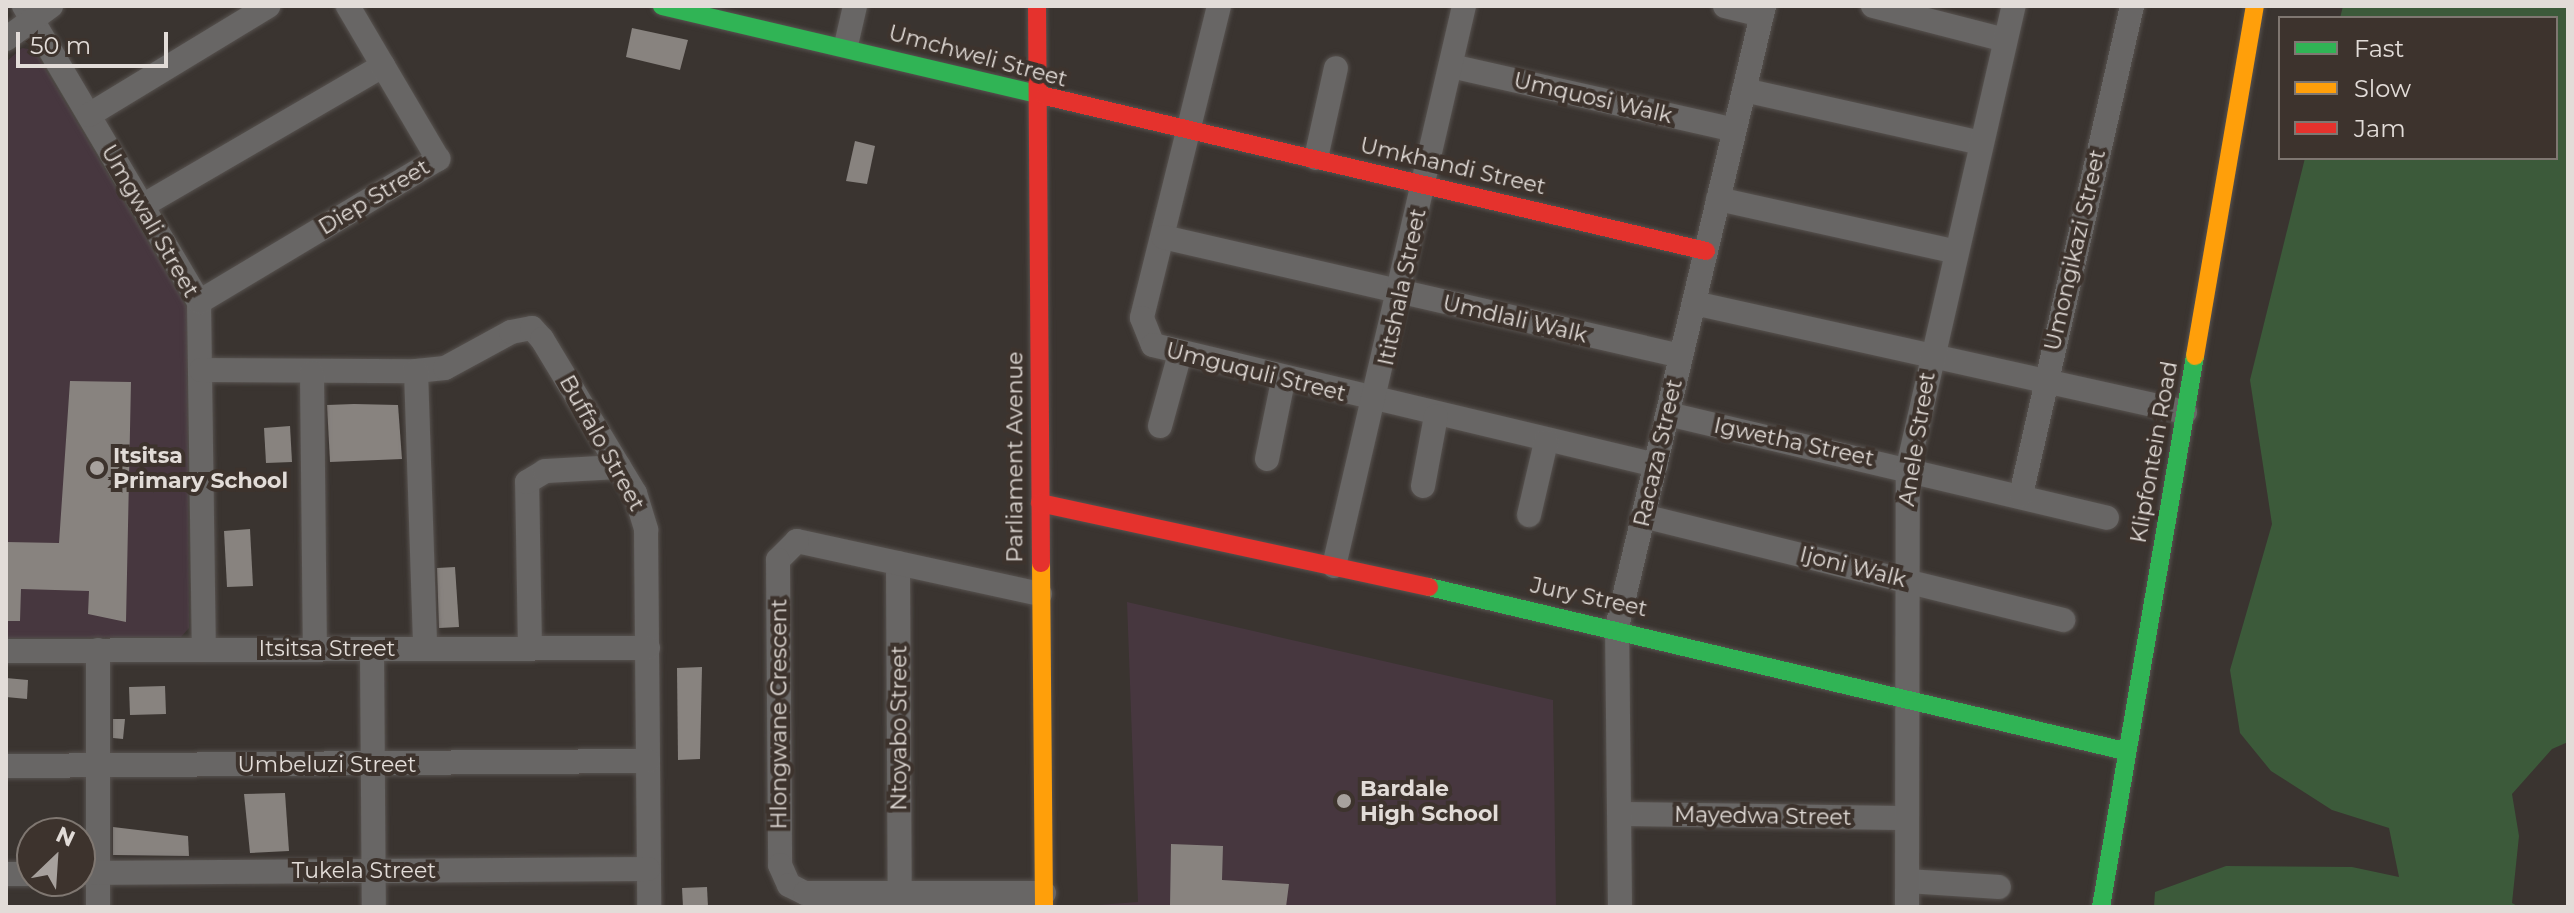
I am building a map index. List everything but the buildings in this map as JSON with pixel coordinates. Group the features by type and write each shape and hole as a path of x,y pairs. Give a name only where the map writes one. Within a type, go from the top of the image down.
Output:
{"street":[{"path":"89,115 268,6"},
{"name":"Diep Street","path":"199,302 438,159 348,6"},
{"name":"Umchweli Street","path":"662,6 696,10 846,45 1037,97 1187,130"},
{"path":"846,45 855,6"},
{"name":"Parliament Avenue","path":"1037,6 1044,900"},
{"name":"Umguquli Street","path":"1219,6 1187,130 1144,334 1179,357 1656,465"},
{"path":"1725,6 1763,10"},
{"path":"1873,6 2005,40"},
{"name":"Anele Street","path":"1907,907 1903,696 1908,467 1952,251 2014,6"},
{"name":"Umongikazi Street","path":"2021,495 2132,6"},
{"name":"Klipfontein Road","path":"2101,907 2125,751 2255,6"},
{"name":"Ititshala Street","path":"1334,566 1377,403 1451,66 1456,8"},
{"path":"6,39 35,10"},
{"name":"Umgwali Street","path":"35,10 89,115 199,302 204,650"},
{"name":"Racaza Street","path":"1620,907 1617,627 1763,10"},
{"path":"142,206 383,66"},
{"name":"Umquosi Walk","path":"1451,66 1734,130"},
{"path":"1316,158 1336,68"},
{"path":"1744,90 1981,143"},
{"name":"Umkhandi Street","path":"1187,130 1706,251"},
{"path":"1718,199 1952,251"},
{"name":"Umdlali Walk","path":"1163,237 1681,356"},
{"path":"1694,303 2185,412"},
{"name":"Buffalo Street","path":"201,370 312,373 445,368 532,328 619,467 646,530 649,907"},
{"path":"1160,426 1179,357"},
{"path":"416,371 425,649"},
{"path":"312,373 315,650"},
{"path":"1267,459 1283,381"},
{"name":"Igwetha Street","path":"1668,414 1908,467 2107,518"},
{"path":"1423,486 1436,416"},
{"path":"1529,515 1546,442"},
{"path":"530,649 527,482 545,471 619,467"},
{"name":"Jury Street","path":"1040,503 1617,627 2125,751"},
{"name":"Ijoni Walk","path":"1643,516 2063,620"},
{"name":"Hlongwane Crescent","path":"1040,594 797,541 778,560 782,875 805,893 900,893 1044,900"},
{"name":"Ntoyabo Street","path":"898,563 900,893"},
{"name":"Itsitsa Street","path":"6,651 648,648"},
{"path":"372,649 374,907"},
{"path":"94,817 98,767 98,650"},
{"name":"Umbeluzi Street","path":"6,766 648,761"},
{"name":"Mayedwa Street","path":"1620,814 1905,818"},
{"name":"Tukela Street","path":"96,873 648,869"},
{"path":"1908,881 1999,887"}],"shaded area":[{"name":"Itsitsa Primary School","path":"22,48 34,50 187,308 189,628 181,637 6,638 6,62"},
{"name":"Bardale High School","path":"1127,602 1553,700 1556,907 1071,907 1138,902"}],"green space":[{"path":"2343,6 2568,6 2568,742 2552,749 2512,794 2519,836 2512,903 2519,907 2154,907 2155,892 2226,866 2352,867 2399,877 2389,828 2332,810 2271,771 2240,733 2230,670 2272,524 2250,380 2305,160 2558,160 2558,16 2340,16"}],"traffic: fast":[{"path":"662,6 1045,96"},
{"path":"2101,907 2195,356"},
{"path":"1429,587 2125,751"}],"traffic: slow":[{"path":"2195,356 2255,6"},
{"path":"1041,563 1044,907"}],"traffic: jam":[{"path":"1037,6 1041,563"},
{"path":"1045,96 1706,251"},
{"path":"1040,503 1429,587"}],"place":[{"name":"Itsitsa Primary School","path":"97,468"},
{"name":"Bardale High School","path":"1344,801"}]}
